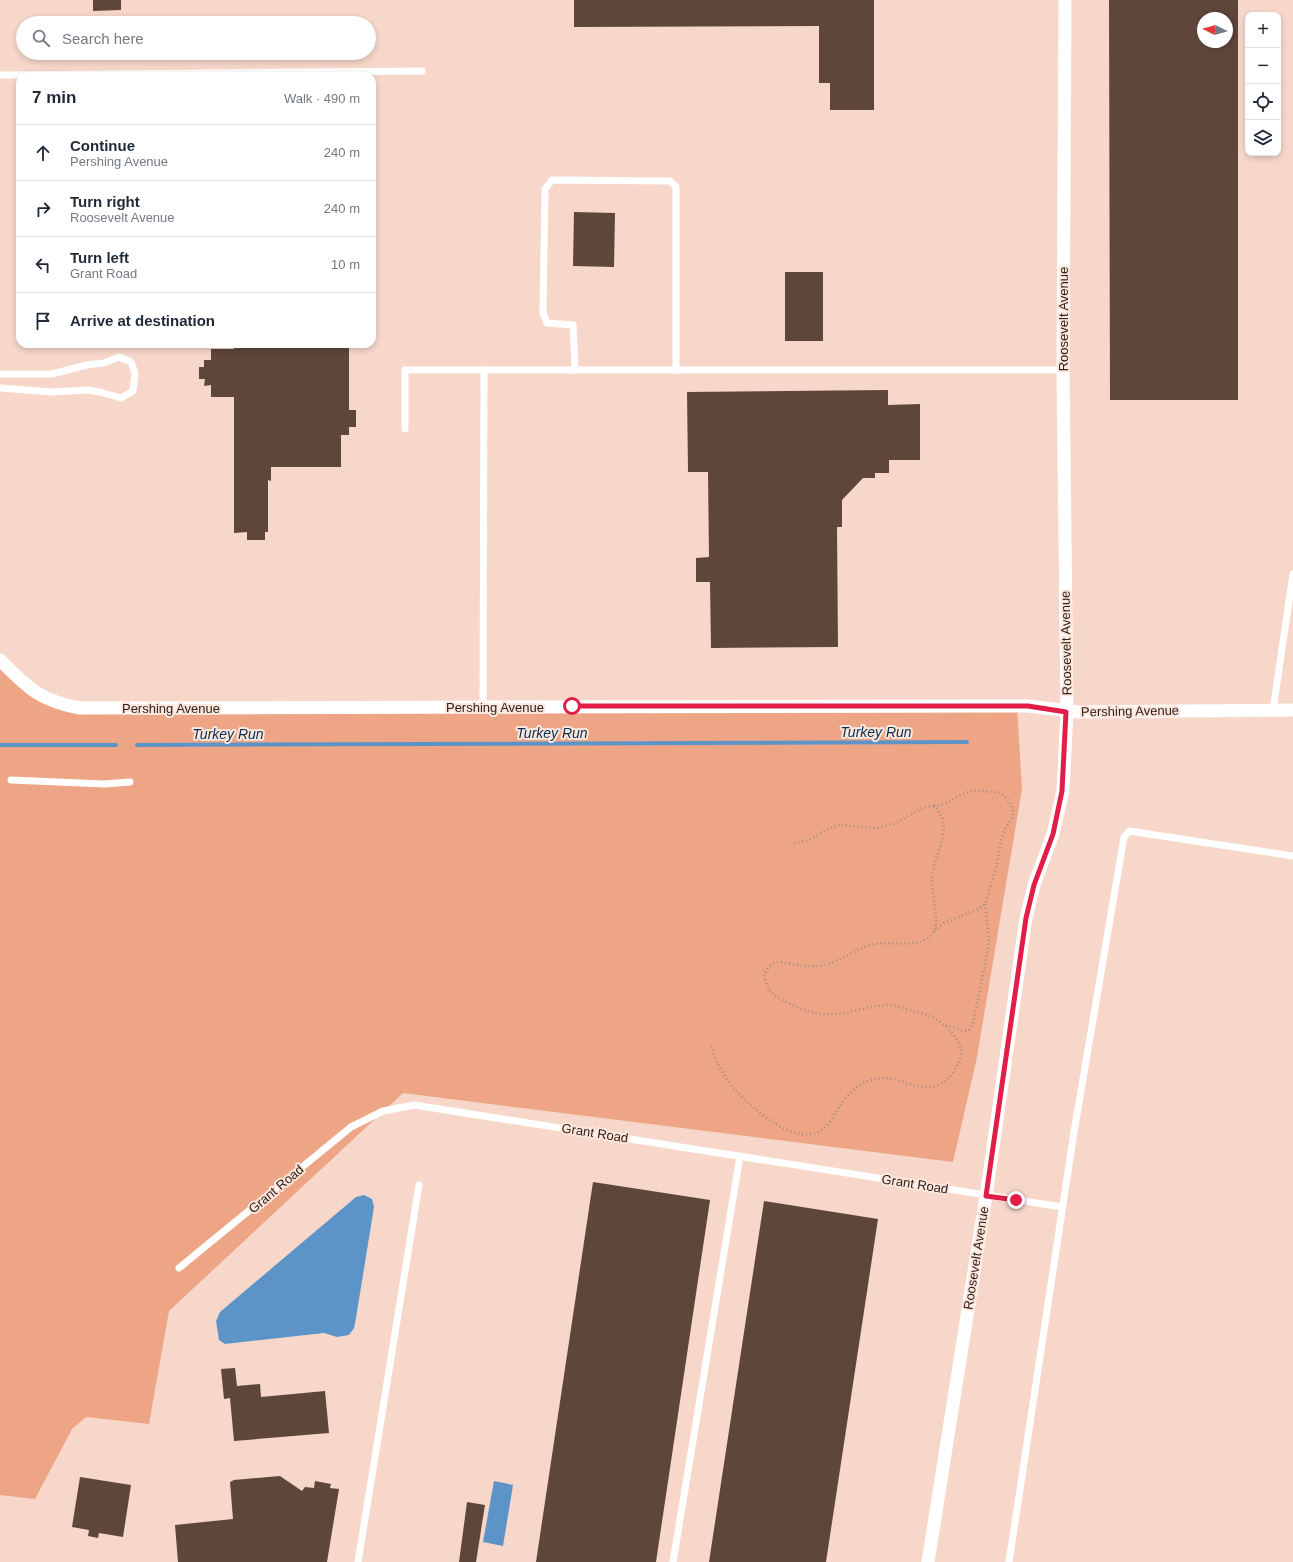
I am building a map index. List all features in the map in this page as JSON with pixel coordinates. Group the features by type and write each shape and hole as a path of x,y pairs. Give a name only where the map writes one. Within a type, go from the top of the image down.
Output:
{"street":[{"name":"Roosevelt Avenue","path":"928,1562 986,1196 1026,918 1034,885 1053,834 1062,791 1066,712 1063,370 1065,0"},
{"name":"Pershing Avenue","path":"0,660 23,683 38,695 66,705 80,708 1028,706 1066,712 1293,710"}],"lane":[{"path":"281,72 422,71"},
{"path":"0,74 16,74"},
{"path":"575,370 573,325 547,324 543,313 545,189 552,180 670,181 676,187 676,370"},
{"path":"0,374 52,374 119,357 131,362 135,373 133,391 121,398 88,390 51,392 0,388"},
{"path":"405,429 404,370 1063,370"},
{"path":"483,707 484,370"},
{"path":"1273,710 1293,574"},
{"path":"11,780 104,784 130,782"},
{"path":"1009,1562 1062,1207 1124,837 1129,831 1293,856"},
{"name":"Grant Road","path":"179,1268 351,1126 383,1111 414,1105 1062,1207"},
{"path":"673,1562 740,1156"},
{"path":"358,1562 418,1185"}],"path":[{"path":"792,844 811,839 828,829 841,824 857,827 878,828 896,823 924,807 947,803 958,796 973,790 1001,793 1009,801 1013,809 1012,819 1006,827 1001,841 996,868 985,904 989,938 973,1024 969,1030 963,1031 945,1025"},
{"path":"934,806 942,814 944,829 935,862 932,880 936,918 934,931"},
{"path":"711,1046 715,1058 735,1090 766,1117 783,1128 798,1134 810,1134 823,1130 848,1094 859,1085 870,1080 882,1078 925,1088 937,1086 945,1082 955,1069 961,1056 959,1041 945,1025 930,1015 890,1005 877,1005 844,1013 816,1014 774,996 766,986 764,975 769,966 778,962 804,966 819,966 848,957 862,948 875,944 910,943 925,940 944,923 978,909 985,904"}],"shaded area":[{"path":"0,660 65,705 1017,706 1022,789 977,1057 953,1162 403,1093 169,1311 149,1424 86,1417 72,1429 35,1499 0,1495"}],"water":[{"path":"364,1195 372,1199 374,1207 356,1318 354,1328 349,1335 337,1337 324,1333 225,1344 219,1340 216,1321 220,1312 356,1197"},
{"path":"494,1481 513,1485 503,1546 483,1542"}],"building":[{"path":"93,0 121,0 121,10 93,11"},
{"path":"574,0 874,0 874,110 830,110 830,83 819,83 819,26 574,27"},
{"path":"1109,0 1238,0 1238,400 1110,400"},
{"path":"574,212 615,213 614,267 573,266"},
{"path":"785,272 823,272 823,341 785,341"},
{"path":"349,348 349,410 356,410 356,427 349,427 349,435 341,435 341,467 271,467 271,481 268,480 268,532 265,532 265,540 247,540 247,532 234,533 234,397 211,397 211,385 204,386 205,379 199,379 199,367 204,367 204,360 211,360 211,349"},
{"path":"888,390 888,405 920,404 920,460 889,460 889,473 875,473 875,478 863,478 842,500 842,527 837,527 838,647 711,648 710,582 696,582 696,558 709,557 708,472 688,472 687,392"},
{"path":"593,1182 710,1200 656,1562 536,1562"},
{"path":"764,1201 878,1219 826,1562 709,1562"},
{"path":"235,1368 237,1386 260,1384 261,1397 325,1391 329,1433 234,1441 230,1398 224,1399 221,1369"},
{"path":"280,1476 302,1491 305,1487 314,1488 315,1481 331,1484 330,1488 339,1489 327,1562 178,1562 175,1525 233,1519 230,1482 234,1480"},
{"path":"80,1477 131,1485 123,1537 99,1533 98,1538 88,1536 89,1530 72,1527"},
{"path":"467,1502 485,1505 476,1562 459,1562"}],"waterway":[{"name":"Turkey Run","path":"137,745 967,742"},
{"name":"Turkey Run","path":"0,745 116,745"}],"route":[{"path":"572,706 1028,706 1066,712 1062,791 1053,834 1034,885 1026,918 986,1196 1016,1200"}]}
